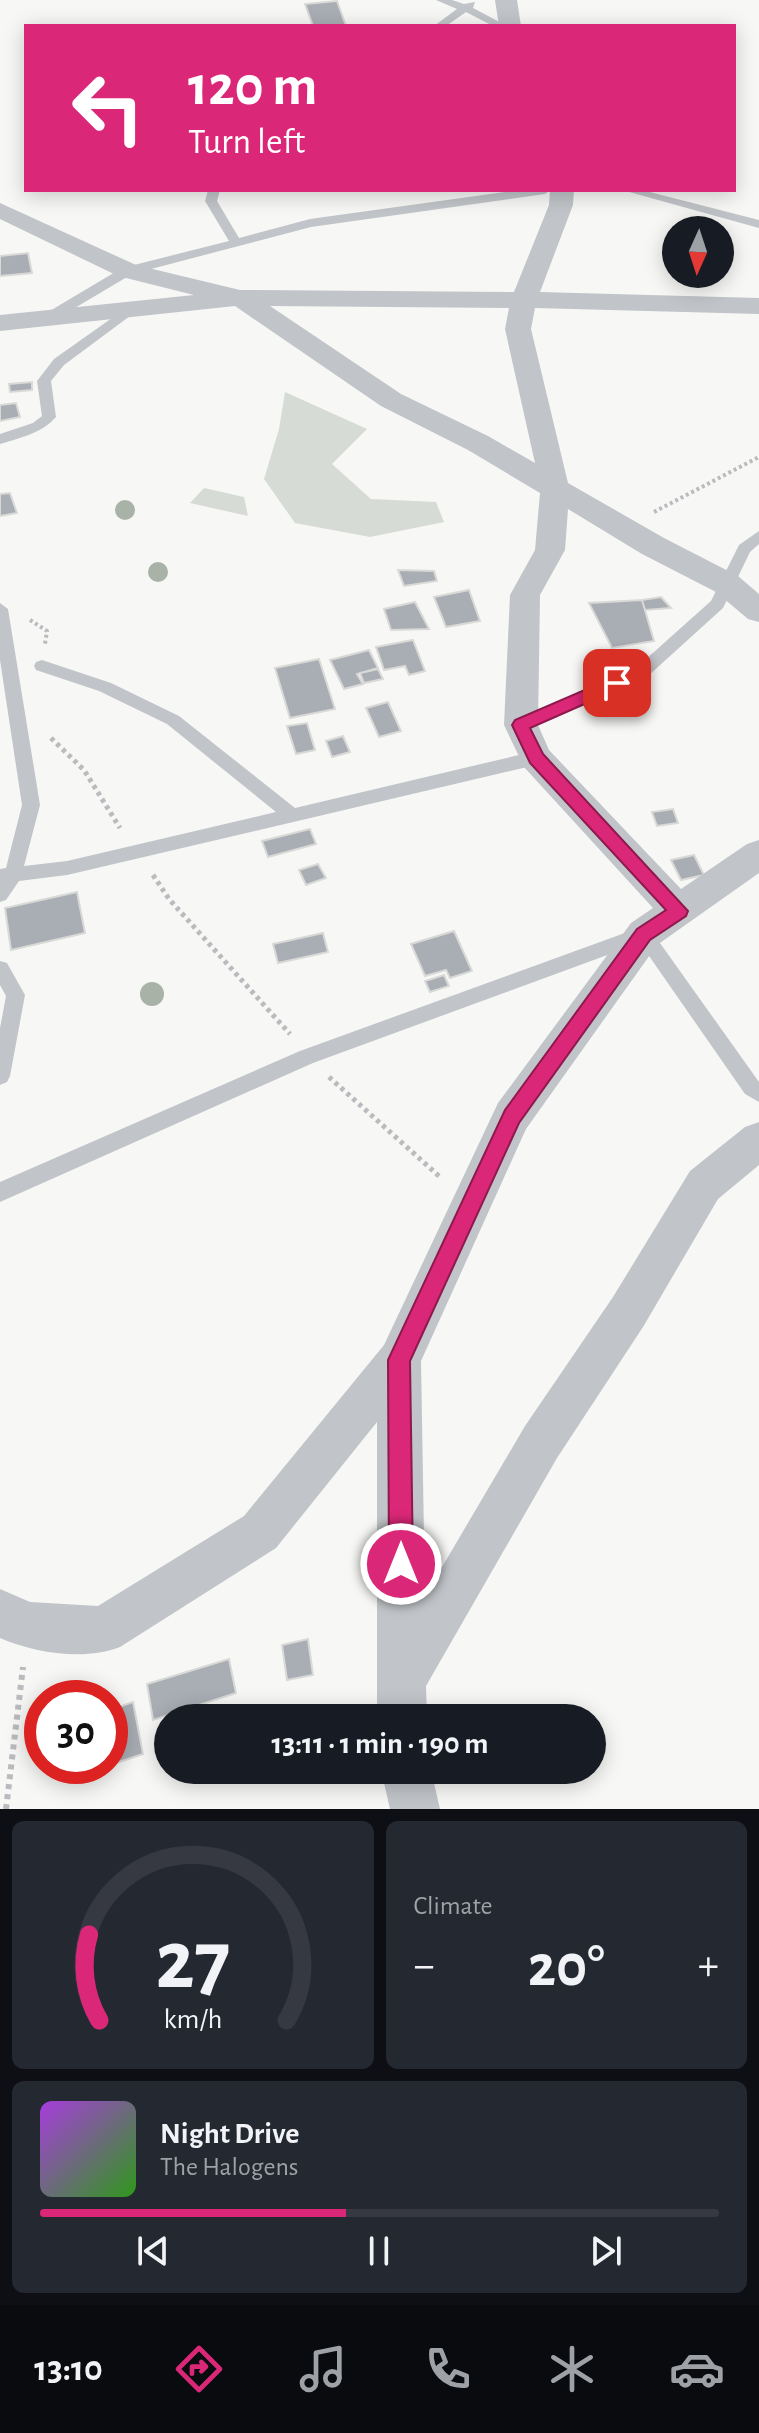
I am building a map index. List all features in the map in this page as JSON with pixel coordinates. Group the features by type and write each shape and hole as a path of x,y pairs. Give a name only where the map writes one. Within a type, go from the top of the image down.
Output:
{"street":[{"path":"506,0 510,24"},
{"path":"562,192 561,205 524,300 518,329 555,489 550,550 525,595 521,725 536,758 679,911"},
{"path":"0,210 127,271 240,298 391,400 478,443 653,546 727,584 759,611"},
{"path":"0,323 240,298 759,306"},
{"path":"14,1619 103,1630 260,1532 399,1360 512,1116 644,934 759,854"},
{"path":"402,1699 541,1442 628,1312 704,1185 759,1140"},
{"path":"399,1360 402,1699"},
{"path":"409,1784 415,1809"}],"lane":[{"path":"441,0 498,24"},
{"path":"442,24 476,0"},
{"path":"213,192 211,201 237,244"},
{"path":"48,318 127,271 310,223 531,192"},
{"path":"636,192 759,224"},
{"path":"0,439 38,426 49,417 44,381 59,362 129,310"},
{"path":"521,725 642,672 717,604 744,549 759,536"},
{"path":"0,609 31,805 0,895"},
{"path":"42,666 105,687 173,720 292,815"},
{"path":"6,876 67,868 536,758"},
{"path":"0,1192 307,1057 644,934 752,1088 759,1093"},
{"path":"0,969 16,995 0,1076"}],"path":[{"path":"24,616 47,631 42,666"},
{"path":"48,732 54,743 84,770 121,830"},
{"path":"145,864 169,899 307,1057 471,1205"},
{"path":"6,1809 14,1619"}],"shaded area":[{"path":"285,392 367,429 332,464 371,499 436,502 444,522 370,537 295,523 264,479 279,429"},
{"path":"204,488 244,497 248,516 190,503"}],"building":[{"path":"337,1 345,24 312,24 305,4"},
{"path":"28,253 32,273 0,276 0,256"},
{"path":"32,382 32,390 10,392 9,384"},
{"path":"16,403 20,417 0,421 0,405"},
{"path":"10,493 17,513 0,516 0,494"},
{"path":"398,570 434,571 437,581 404,586"},
{"path":"469,590 480,621 446,627 434,597"},
{"path":"661,597 671,608 645,610 642,600"},
{"path":"642,600 654,641 612,648 589,603"},
{"path":"415,602 429,629 391,630 384,609"},
{"path":"413,640 425,671 409,675 405,666 384,670 376,647"},
{"path":"369,650 378,668 357,674 363,684 344,689 330,660"},
{"path":"319,659 335,709 290,718 275,668"},
{"path":"378,669 383,679 364,683 360,673"},
{"path":"388,702 401,731 379,737 366,708"},
{"path":"307,723 315,750 296,754 287,726"},
{"path":"343,736 350,752 332,757 326,741"},
{"path":"673,809 678,823 657,826 652,812"},
{"path":"310,829 316,844 268,857 262,841"},
{"path":"694,855 704,875 681,880 671,860"},
{"path":"318,864 326,878 306,885 299,870"},
{"path":"77,892 85,933 11,950 5,908"},
{"path":"454,931 472,971 450,978 446,970 425,976 411,944"},
{"path":"323,933 328,952 278,963 273,944"},
{"path":"444,975 449,986 430,992 425,981"},
{"path":"308,1639 313,1675 287,1680 282,1645"},
{"path":"229,1659 236,1693 202,1704 154,1704 153,1720 147,1684"},
{"path":"133,1702 143,1754 128,1759 128,1704"}],"route":[{"path":"401,1564 399,1360 512,1116 644,934 679,911 536,758 521,725 617,683"}]}
